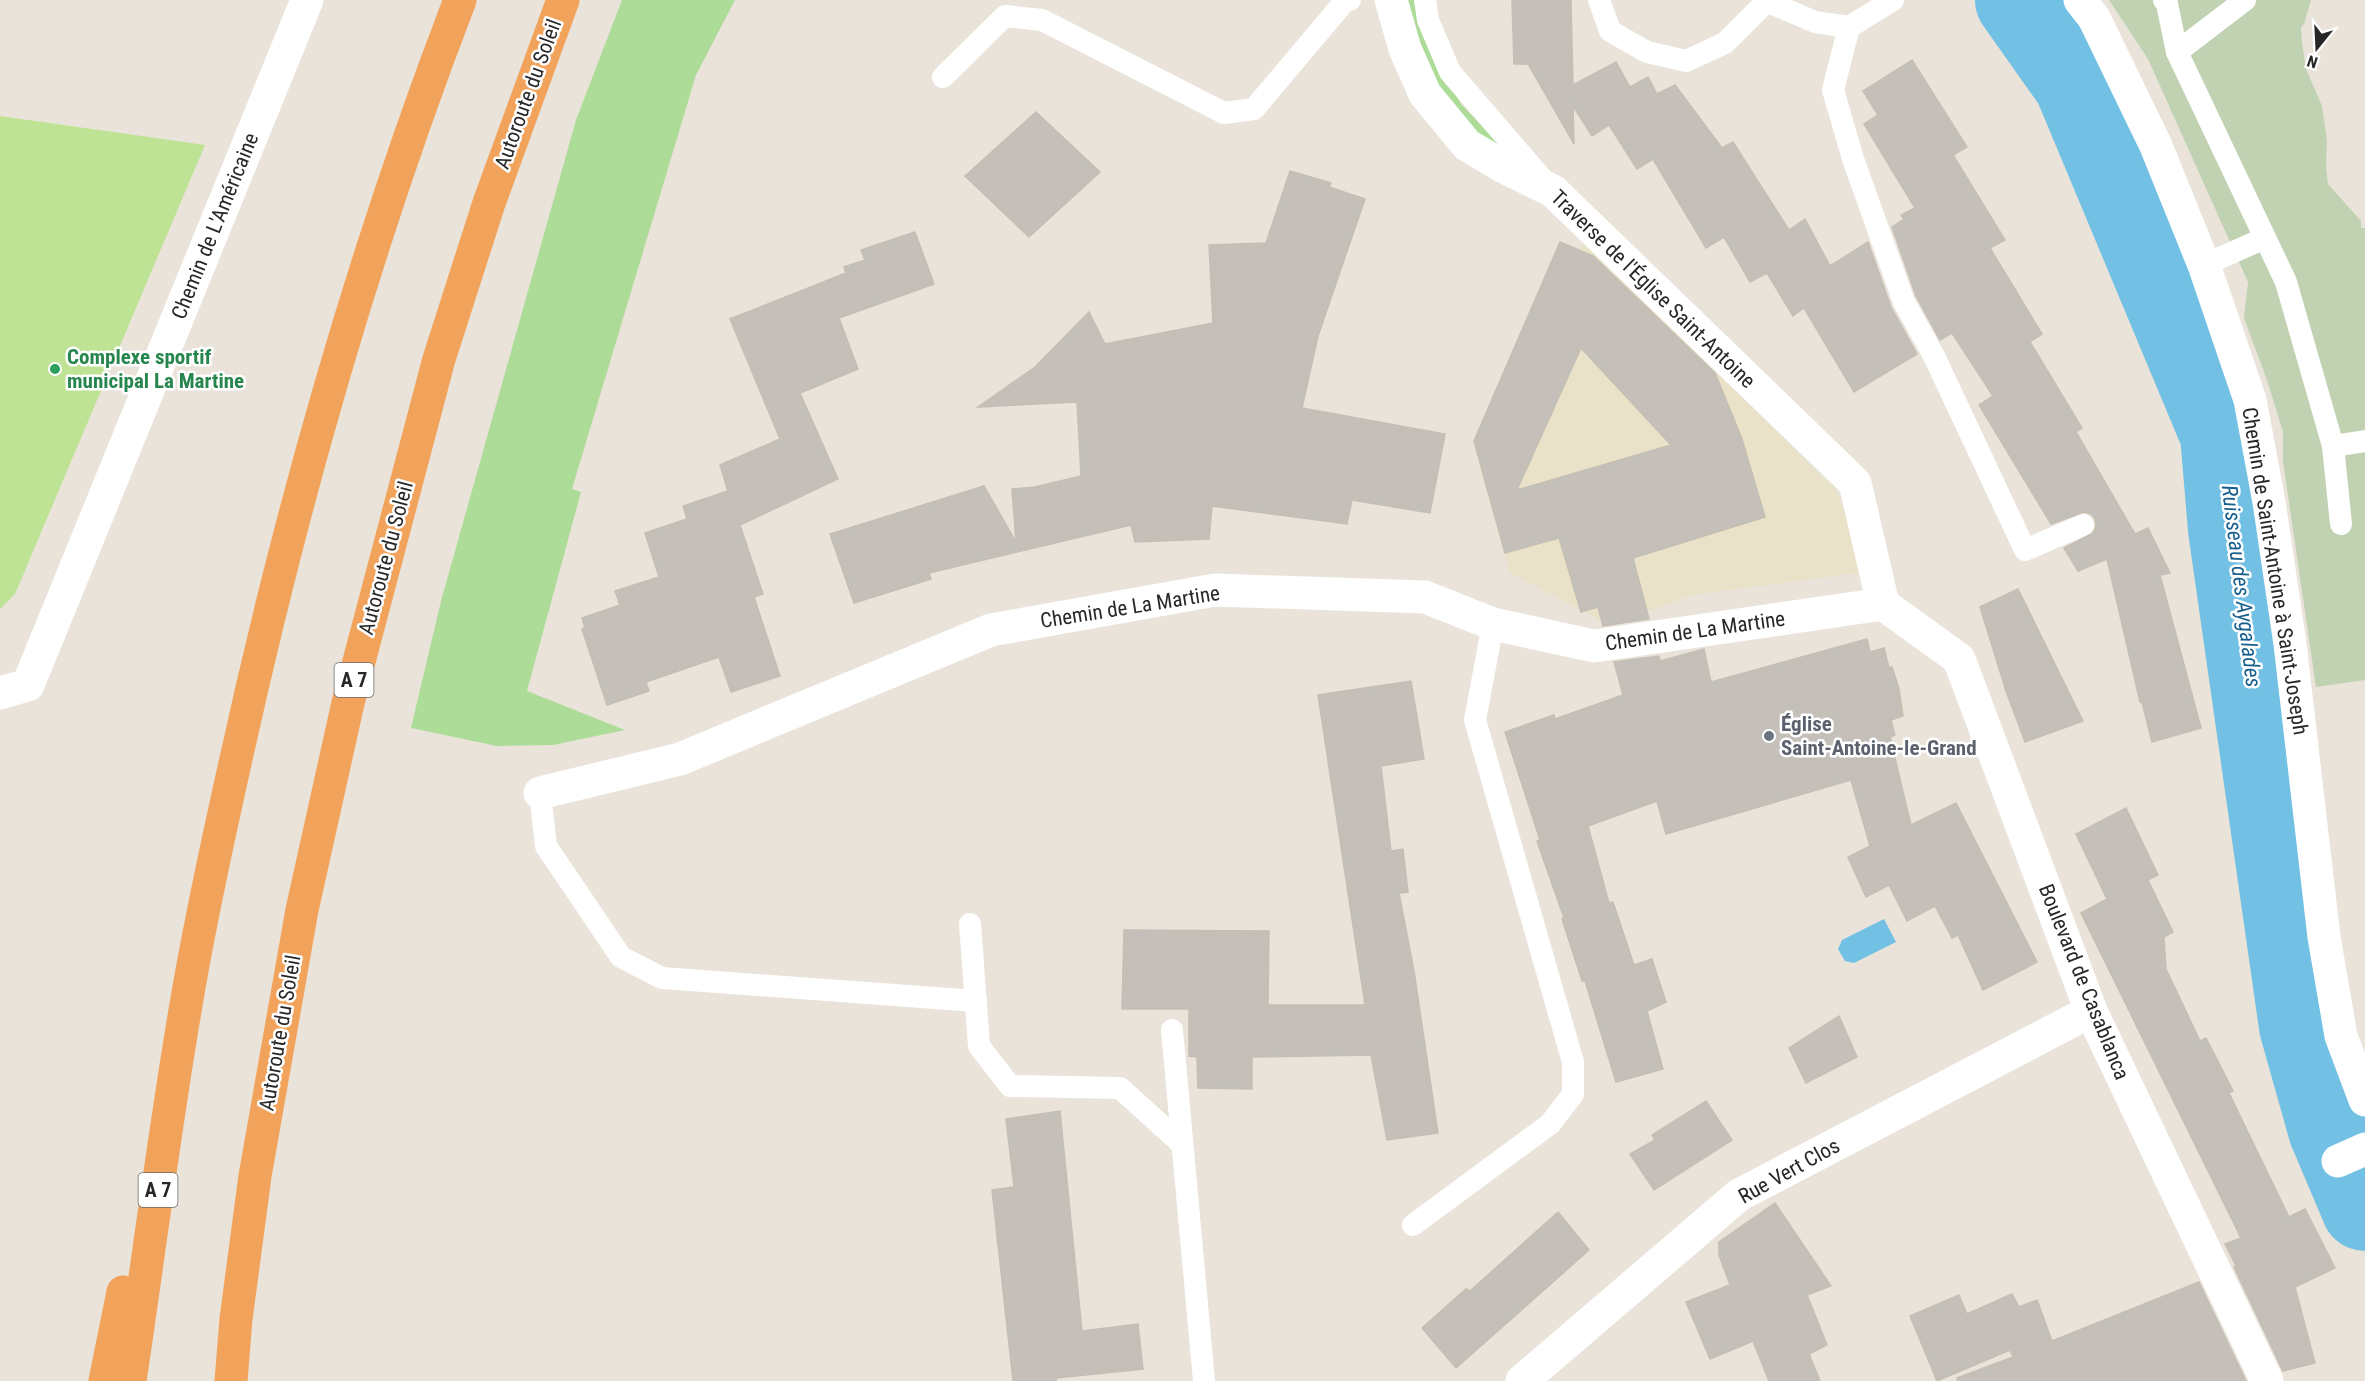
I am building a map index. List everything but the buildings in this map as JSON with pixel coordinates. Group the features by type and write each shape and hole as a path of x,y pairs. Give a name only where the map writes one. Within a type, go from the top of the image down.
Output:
{"highway":[{"name":"A 7","path":"130,1381 187,1000 216,850 261,645 296,507 360,286 396,177 460,0"},
{"name":"Autoroute du Soleil","path":"231,1381 236,1319 255,1176 302,910 348,703 439,359 489,203 563,0"},
{"path":"105,1381 187,1000"}],"street":[{"name":"Chemin de L'Américaine","path":"14,689 307,0"},
{"name":"Traverse de l'Église Saint-Antoine","path":"1391,0 1405,49 1425,94 1467,145 1504,167 1553,191 1855,483 1883,604"},
{"name":"Chemin de Saint-Antoine à Saint-Joseph","path":"2080,0 2094,18 2156,146 2204,265 2250,400 2269,501 2290,644 2330,970 2341,1036 2365,1100"},
{"name":"Chemin de La Martine","path":"540,793 680,759 991,630 1215,590 1425,597 1493,624 1594,646 1883,604"},
{"name":"Boulevard de Casablanca","path":"1883,604 1959,659 2091,1011 2267,1381"},
{"name":"Rue Vert Clos","path":"1522,1381 1739,1195 2091,1011"}],"lane":[{"path":"943,77 1005,16 1042,20 1224,112 1254,109 1346,1 1350,0"},
{"path":"1425,0 1428,20 1450,72 1553,191"},
{"path":"1599,0 1610,31 1647,52 1686,62 1725,43 1765,1 1815,22 1849,27 1893,0"},
{"path":"2164,0 2167,4 2177,51 2286,282 2333,446 2341,524"},
{"path":"2177,51 2245,0"},
{"path":"1849,27 1833,90 1853,159 1904,302 1934,356 2025,550 2083,525"},
{"path":"2204,265 2265,238"},
{"path":"2333,446 2365,441"},
{"path":"1413,1225 1550,1124 1573,1094 1573,1062 1474,720 1493,624"},
{"path":"540,793 546,846 621,957 662,978 976,1001"},
{"path":"970,924 979,1046 1010,1086 1120,1088 1182,1144"},
{"path":"1172,1030 1204,1381"}],"shaded area":[{"path":"1583,242 1836,490 1865,572 1692,595 1658,608 1600,620 1510,573 1480,469"}],"green space":[{"path":"622,0 735,0 696,75 572,489 581,492 527,691 625,730 553,745 497,746 411,728 441,601 576,120"},
{"path":"1404,0 1415,0 1432,54 1461,104 1513,159 1483,145 1426,70"},
{"path":"2109,0 2311,0 2301,27 2302,43 2306,69 2322,106 2327,141 2328,184 2361,221 2361,228 2365,228 2365,680 2316,687 2283,461 2283,432 2244,318 2248,282 2148,59"},
{"name":"Complexe sportif municipal La Martine","path":"0,116 205,145 15,594 0,609"}],"water":[{"path":"1884,919 1896,942 1854,963 1845,961 1838,949 1842,940"}],"waterway":[{"name":"Ruisseau des Aygalades","path":"2019,0 2077,82 2224,434 2232,529 2303,1026 2332,1129 2365,1207"}],"place":[{"name":"Complexe sportif municipal La Martine","path":"55,369"},
{"name":"Église Saint-Antoine-le-Grand","path":"1769,736"}]}
